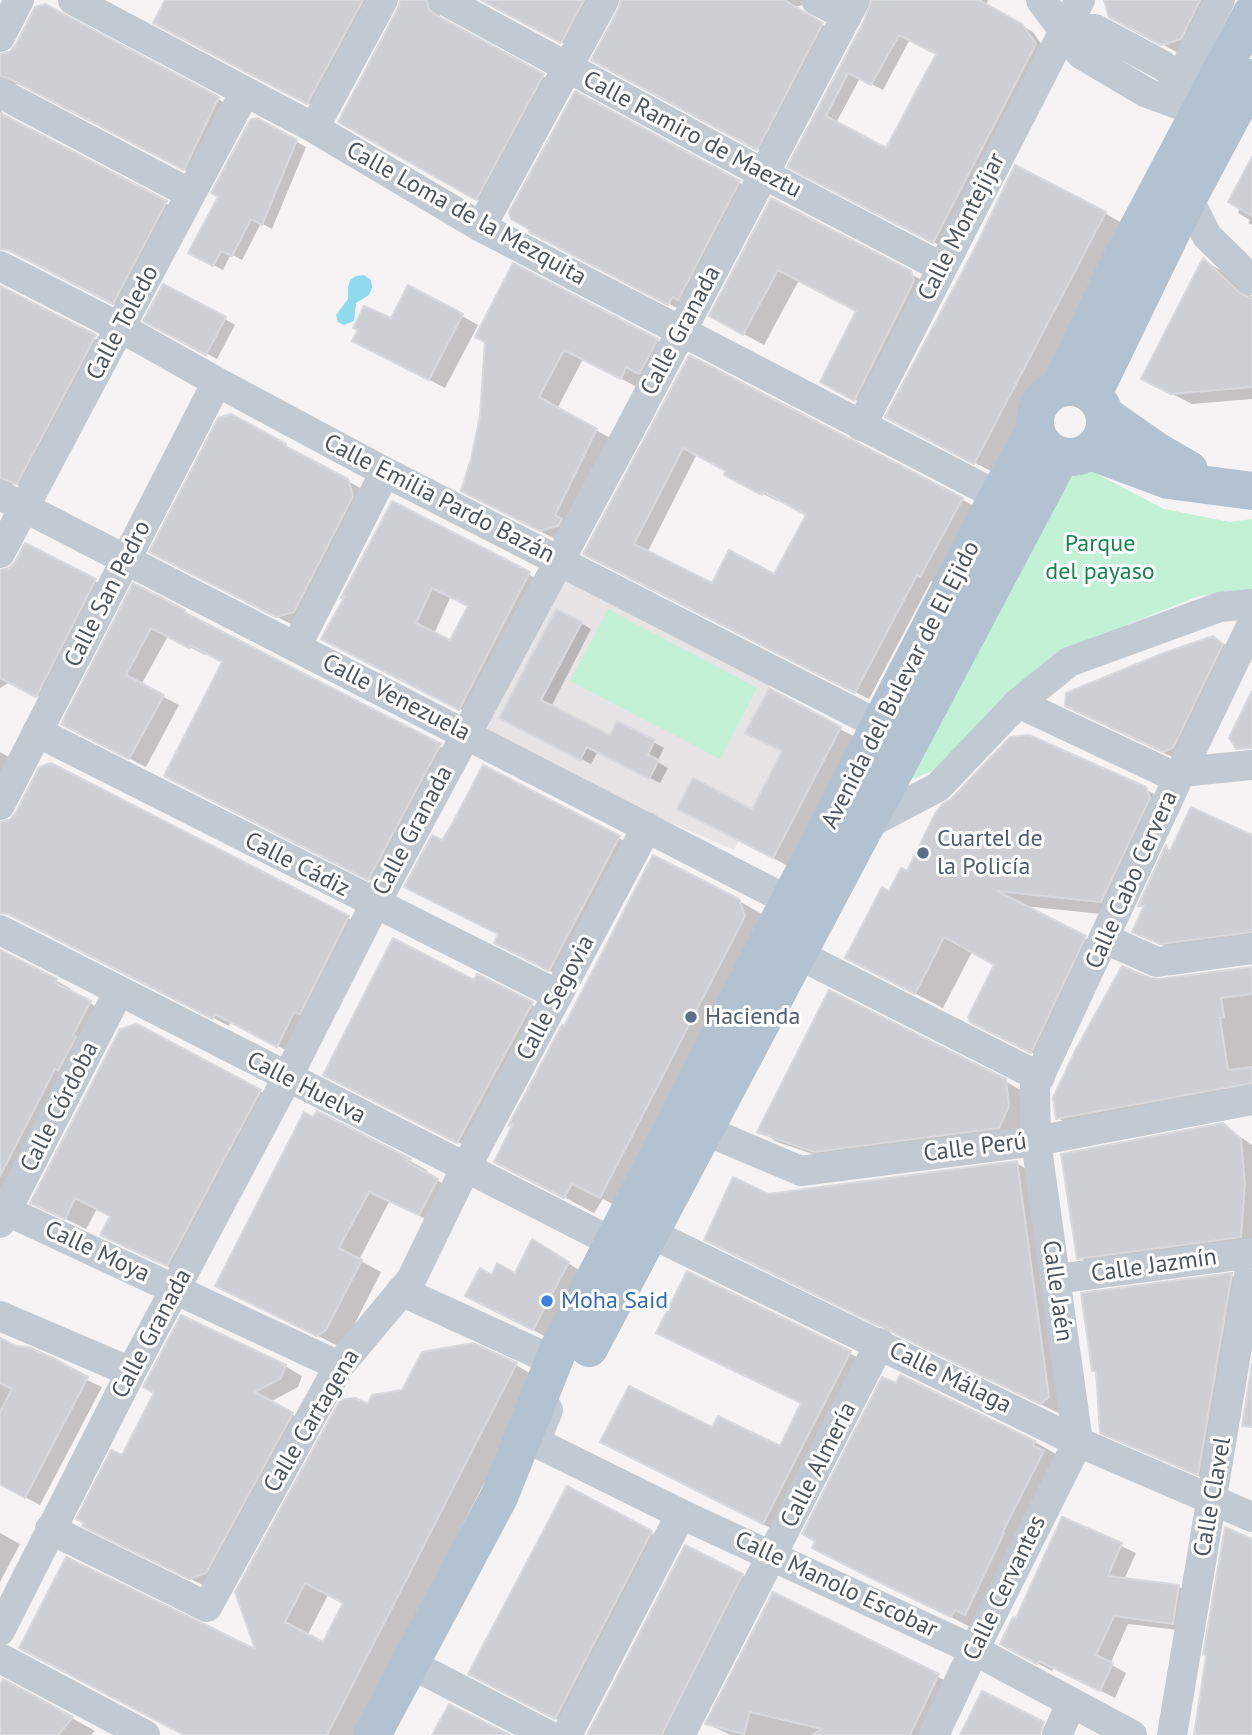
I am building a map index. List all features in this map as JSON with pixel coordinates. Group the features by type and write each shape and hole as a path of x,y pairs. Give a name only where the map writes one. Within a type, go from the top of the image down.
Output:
{"main road":[{"name":"Avenida del Bulevar de El Ejido","path":"372,1735 499,1497 569,1387 704,1130 784,947 791,902 998,496 1062,446 1103,435 1086,399 1116,270 1203,106 1247,37"},
{"name":"Avenida del Bulevar de El Ejido","path":"1086,399 1252,78"},
{"name":"Avenida del Bulevar de El Ejido","path":"1062,446 1034,421 1042,400 1049,393 1086,399"},
{"path":"1086,399 1158,452 1234,488"},
{"name":"Avenida del Bulevar de El Ejido","path":"499,1497 554,1361 614,1243 784,947 864,826 1062,446"},
{"path":"1062,446 1168,480 1234,488"}],"street":[{"path":"0,37 19,0"},
{"name":"Calle Loma de la Mezquita","path":"73,0 314,128 481,227 998,496"},
{"path":"314,128 383,0"},
{"name":"Calle Ramiro de Maeztu","path":"444,0 941,267"},
{"path":"481,227 604,0"},
{"path":"816,0 851,8"},
{"path":"1041,0 1081,54 1147,93 1183,106 1203,106"},
{"name":"Calle Montejíjar","path":"861,426 1080,0"},
{"path":"1174,66 1220,0"},
{"name":"Calle Granada","path":"0,1630 375,904 851,8"},
{"path":"1065,29 1095,29 1174,66 1206,64 1219,58 1247,37"},
{"path":"1174,66 1179,77 1203,106"},
{"name":"Calle Toledo","path":"0,554 12,501 121,328 245,92"},
{"path":"0,93 191,194"},
{"path":"1147,93 1172,129 1177,155"},
{"name":"Avenida del Bulevar de El Ejido","path":"1188,198 1192,171 1207,135 1208,121 1203,106"},
{"path":"1188,198 1207,236 1252,280"},
{"name":"Calle Emilia Pardo Bazán","path":"0,266 121,328 385,472 881,726"},
{"name":"Calle San Pedro","path":"0,805 217,382"},
{"path":"296,647 385,472"},
{"name":"Calle Venezuela","path":"12,501 791,902"},
{"path":"864,826 938,787 1018,703 1069,662 1220,607 1252,604"},
{"name":"Calle Cabo Cervera","path":"1035,1140 1035,1086 1252,624"},
{"path":"1018,703 1171,775 1252,765"},
{"name":"Calle Cádiz","path":"37,732 558,995"},
{"name":"Calle Segovia","path":"465,1169 647,828"},
{"name":"Calle Huelva","path":"0,930 614,1243"},
{"path":"1105,939 1157,962 1252,949"},
{"path":"784,947 1040,1077"},
{"name":"Calle Córdoba","path":"3,1217 118,991"},
{"name":"Calle Perú","path":"704,1130 801,1171 1035,1140 1252,1100"},
{"name":"Calle Jaén","path":"1035,1140 1079,1442"},
{"name":"Calle Cartagena","path":"50,1529 207,1607 339,1366 411,1280 465,1169"},
{"name":"Calle Moya","path":"3,1217 176,1288 339,1366"},
{"name":"Calle Málaga","path":"650,1233 1079,1442 1252,1517"},
{"name":"Calle Jazmín","path":"1056,1279 1252,1255"},
{"name":"Calle Clavel","path":"1172,1735 1252,1255"},
{"path":"401,1291 554,1361"},
{"name":"Avenida del Bulevar de El Ejido","path":"535,1442 559,1380 577,1314"},
{"path":"0,1316 131,1372"},
{"name":"Calle Almería","path":"681,1735 880,1343"},
{"name":"Calle Manolo Escobar","path":"535,1442 681,1514 974,1650 1132,1735"},
{"name":"Calle Cervantes","path":"934,1735 1079,1442"},
{"path":"567,1735 681,1514"},
{"path":"0,1658 145,1735"},
{"path":"411,1664 548,1735"},
{"path":"1057,1735 1071,1704"}],"shaded area":[{"path":"559,560 776,673 747,732 785,753 734,850 465,734"}],"green space":[{"name":"Parque del payaso","path":"1089,470 1164,509 1230,522 1252,519 1252,590 1199,596 1061,651 941,767 882,792 1057,483"},
{"path":"608,609 757,688 720,759 570,681"}],"water":[{"path":"364,275 371,280 372,288 369,295 356,303 354,321 344,325 338,322 336,315 348,299 350,280"}],"building":[{"path":"165,0 363,0 307,104 153,23"},
{"path":"400,0 427,0 429,9 436,15 544,74 476,200 338,122"},
{"path":"481,0 584,0 561,43"},
{"path":"621,0 784,0 823,23 757,150 591,60"},
{"path":"872,0 979,0 1022,24 1036,44 933,243 787,167 863,23","holes":["899,35 936,54 886,148 826,116 848,73 871,85"]},
{"path":"1104,0 1200,0 1181,39 1161,45 1109,17"},
{"path":"45,4 219,97 184,170 0,76 0,54 9,52 15,46 35,7"},
{"path":"575,91 740,181 678,300 672,297 668,305 529,232 530,230 511,219 509,212"},
{"path":"0,113 167,201 113,304 8,250 0,249"},
{"path":"257,118 297,140 262,225 251,219 232,256 221,251 213,266 188,253 218,197 211,193 250,120"},
{"path":"1252,157 1252,216 1228,202"},
{"path":"1015,165 1106,212 974,464 885,417 977,244"},
{"path":"771,198 911,271 914,281 854,401 820,382 856,311 778,270 743,335 709,316"},
{"path":"1203,258 1240,293 1252,299 1252,387 1171,394 1141,379"},
{"path":"513,263 658,339 639,374 626,367 621,379 564,350 539,397 597,429 555,515 562,519 558,526 540,531 461,491 480,416 485,342 475,337"},
{"path":"163,284 226,317 206,355 143,321"},
{"path":"408,285 463,314 429,380 352,341 358,330 353,328 364,306 391,318"},
{"path":"0,286 96,335 17,484 0,478"},
{"path":"689,355 963,498 920,577 917,575 855,693 583,554","holes":["683,448 726,471 724,475 762,495 764,492 806,515 774,574 729,550 712,583 634,544"]},
{"path":"231,414 348,479 353,496 294,612 276,617 149,552 218,418"},
{"path":"392,501 530,572 459,710 321,639 345,596 341,598","holes":["432,588 468,606 450,640 416,623"]},
{"path":"25,543 96,579 36,697 0,678 0,570 9,568 15,562"},
{"path":"133,583 441,744 368,880 164,776 222,662 190,645 189,648 151,628 126,675 164,695 129,759 61,724"},
{"path":"556,609 582,622 541,700 610,735 617,721 655,740 648,755 659,760 649,779 587,747 580,760 499,718"},
{"path":"1213,636 1223,644 1173,748 1163,752 1065,706 1066,693"},
{"path":"769,688 841,727 773,858 677,809 693,778 752,809 782,751 745,733"},
{"path":"1252,691 1252,748 1236,749 1229,738"},
{"path":"1029,735 1146,787 1150,798 1101,902 997,891 1086,936 1031,1053 970,1022 968,1017 994,965 944,937 915,994 845,958 882,887 889,891 901,868 907,871 942,804 951,799 1010,737"},
{"path":"51,763 349,916 300,1014 294,1012 277,1047 215,1014 213,1019 8,914 0,913 0,822 9,820 15,814 39,767"},
{"path":"483,765 620,836 549,971 494,943 498,934 404,887 432,835 442,840"},
{"path":"1191,807 1252,835 1252,932 1160,944 1132,932 1144,906 1138,906 1166,845 1169,853"},
{"path":"653,855 739,899 745,916 600,1198 572,1184 564,1198 494,1162 513,1124 508,1126 562,1025 564,1026"},
{"path":"393,938 474,980 477,974 533,1002 457,1143 323,1075"},
{"path":"0,950 57,979 55,983 91,1001 73,1035 76,1037 58,1071 55,1069 0,1176"},
{"path":"1122,966 1159,979 1252,967 1252,994 1221,998 1224,1017 1220,1018 1228,1070 1252,1067 1252,1083 1056,1119 1053,1098 1075,1051"},
{"path":"829,990 1006,1079 1009,1106 999,1128 814,1152 757,1132"},
{"path":"137,1024 261,1090 167,1266 100,1235 110,1216 75,1198 65,1219 30,1203 120,1029"},
{"path":"317,1111 411,1159 405,1161 438,1179 419,1215 369,1192 339,1248 362,1260 326,1330 317,1336 215,1286 304,1112 313,1117"},
{"path":"1223,1123 1241,1139 1245,1184 1241,1237 1077,1259 1061,1154"},
{"path":"1017,1161 1049,1397 1040,1404 704,1240 733,1177 768,1194"},
{"path":"532,1239 569,1262 533,1330 465,1296 480,1268 492,1275 497,1263 515,1273"},
{"path":"687,1271 851,1351 763,1524 600,1442 629,1386 712,1427 718,1416 780,1446 801,1403 656,1333"},
{"path":"1232,1273 1198,1475 1100,1433 1096,1371 1092,1371 1081,1293"},
{"path":"181,1315 286,1365 281,1378 255,1392 293,1413 206,1573 189,1579 82,1526 84,1523 76,1519 111,1450 122,1455 154,1393 143,1387"},
{"path":"0,1338 53,1358 88,1377 25,1498 0,1484 0,1412 12,1389 0,1383"},
{"path":"473,1343 517,1363 327,1735 184,1735 19,1648 66,1557 255,1649 235,1592 340,1400 355,1398 368,1404 372,1395 402,1390 422,1352","holes":["305,1583 343,1603 323,1642 285,1622"]},
{"path":"1252,1364 1252,1427 1242,1426"},
{"path":"900,1375 1035,1441 1033,1446 1044,1451 1002,1533 965,1615 955,1610 951,1617 879,1582 812,1548 815,1541 802,1534 882,1377 896,1383"},
{"path":"567,1486 652,1531 555,1719 468,1674"},
{"path":"1062,1517 1122,1543 1108,1576 1179,1585 1173,1624 1114,1616 1096,1655 1113,1663 1100,1691 1039,1661 1037,1664 1000,1644 1013,1617 1016,1618"},
{"path":"1225,1527 1252,1539 1252,1735 1194,1735 1206,1656 1203,1654"},
{"path":"685,1545 743,1574 662,1735 587,1735"},
{"path":"773,1592 939,1674 910,1735 812,1735 822,1729 750,1712 744,1734 705,1724"},
{"path":"3,1679 73,1717 58,1735 0,1735 0,1685"},
{"path":"982,1691 1044,1722 1040,1735 960,1735"},
{"path":"449,1704 510,1735 432,1735"}],"place":[{"name":"Cuartel de la Policía","path":"923,853"},
{"name":"Hacienda","path":"691,1017"},
{"name":"Moha Said","path":"547,1301"}]}
